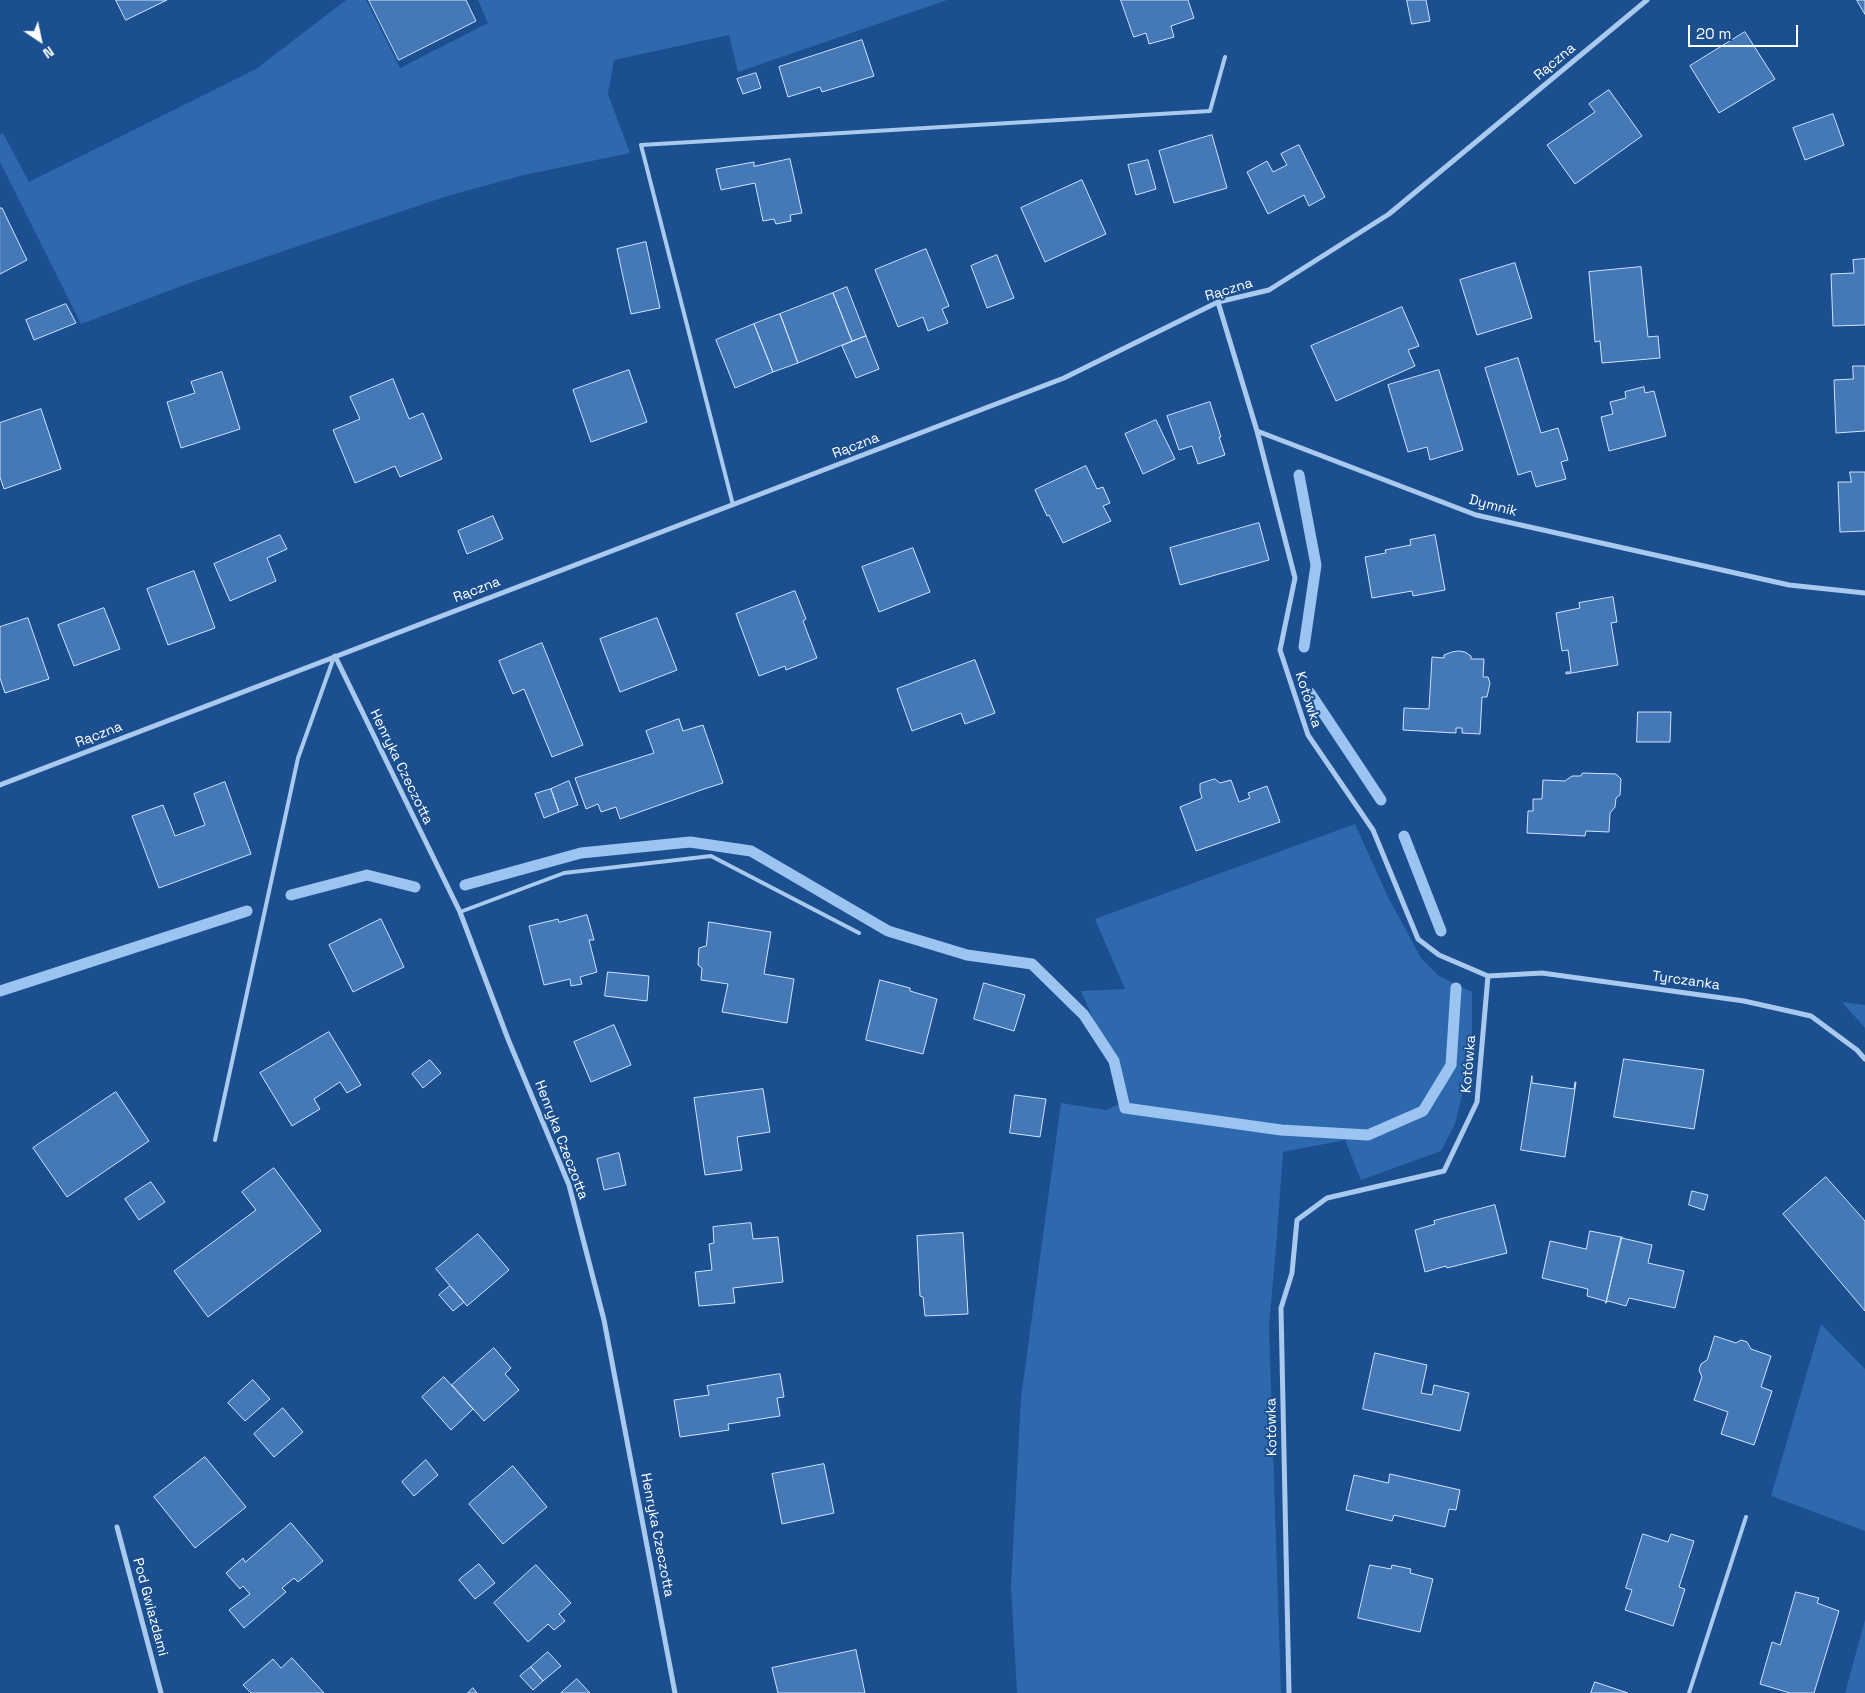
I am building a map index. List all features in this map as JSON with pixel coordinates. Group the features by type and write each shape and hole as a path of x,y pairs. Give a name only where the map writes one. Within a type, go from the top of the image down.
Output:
{"street":[{"name":"Rączna","path":"0,785 1064,378 1218,302 1269,290 1390,214 1647,0"},
{"path":"1218,302 1257,431"},
{"name":"Dymnik","path":"1257,431 1476,515 1789,585 1865,593"},
{"name":"Kotówka","path":"1257,431 1295,578 1280,650 1308,736 1373,830 1418,939 1439,955 1488,976 1477,1102 1444,1171 1327,1198 1297,1220 1292,1273 1281,1308 1289,1693"},
{"name":"Henryka Czeczotta","path":"335,656 460,912 508,1039 569,1185 604,1320 675,1693"},
{"name":"Tyrczanka","path":"1488,976 1542,973 1744,1001 1811,1016 1857,1050 1865,1059"},
{"name":"Pod Gwiazdami","path":"117,1527 161,1693"}],"lane":[{"path":"733,505 641,145 1210,111 1225,57"},
{"path":"215,1140 298,758 335,656"},
{"path":"460,912 564,873 711,856 859,933"},
{"path":"1689,1693 1746,1517"}],"shaded area":[{"path":"346,0 366,0 400,68 488,23 478,0 947,0 738,72 729,35 614,60 608,94 630,153 524,175 444,197 192,282 81,324 0,162 0,135 3,133 29,182 256,69"},
{"path":"1355,824 1388,897 1421,958 1439,976 1472,992 1472,1053 1455,1124 1441,1151 1361,1180 1345,1140 1283,1152 1269,1327 1281,1693 1017,1693 1011,1586 1021,1398 1061,1103 1106,1110 1129,1100 1081,991 1125,989 1095,919"},
{"path":"1842,1002 1865,1005 1865,1028"},
{"path":"1821,1324 1865,1369 1865,1531 1771,1496"},
{"path":"1865,1620 1865,1693 1845,1693"}],"building":[{"path":"116,0 167,0 126,20"},
{"path":"369,0 466,0 476,21 399,60"},
{"path":"1121,0 1188,0 1194,18 1171,26 1174,37 1149,44 1146,33 1134,37"},
{"path":"1407,0 1426,0 1430,21 1412,24"},
{"path":"1857,0 1865,0 1865,14"},
{"path":"1745,32 1775,79 1719,113 1690,66"},
{"path":"862,40 874,76 822,92 820,87 788,97 779,67"},
{"path":"756,73 761,88 743,94 737,79"},
{"path":"1609,90 1642,136 1575,184 1547,145 1595,112 1589,104"},
{"path":"1833,114 1844,145 1805,160 1793,128"},
{"path":"1212,135 1227,188 1174,203 1159,151"},
{"path":"1299,145 1325,197 1309,206 1304,195 1268,214 1247,172 1267,161 1273,172 1287,165 1281,154"},
{"path":"790,159 802,213 790,215 791,221 776,224 774,219 763,221 755,183 721,190 716,169 754,162 754,166"},
{"path":"1148,160 1156,189 1136,195 1128,165"},
{"path":"1082,180 1106,234 1045,262 1021,208"},
{"path":"0,208 2,208 27,260 0,274"},
{"path":"646,242 660,308 631,314 617,249"},
{"path":"926,249 949,306 942,309 948,323 928,331 923,317 898,327 875,270"},
{"path":"997,255 1014,298 987,308 971,266"},
{"path":"1865,259 1865,325 1833,326 1831,274 1854,273 1853,260"},
{"path":"1515,263 1532,318 1477,335 1460,280"},
{"path":"1641,267 1648,337 1658,336 1660,358 1602,363 1600,341 1595,342 1589,272"},
{"path":"847,287 866,336 852,341 833,293"},
{"path":"833,293 852,341 798,363 780,314"},
{"path":"66,304 76,323 34,340 26,320"},
{"path":"1402,307 1419,346 1408,350 1415,366 1336,401 1311,346"},
{"path":"780,314 798,363 773,372 754,324"},
{"path":"754,324 773,372 735,388 716,340"},
{"path":"866,336 879,369 856,378 842,346"},
{"path":"1518,358 1541,433 1558,428 1568,460 1561,462 1566,479 1536,487 1531,471 1518,475 1485,368"},
{"path":"1853,366 1865,366 1865,431 1836,433 1834,380 1853,379"},
{"path":"629,370 647,422 591,442 573,390"},
{"path":"1439,370 1463,450 1430,460 1427,447 1408,452 1388,385"},
{"path":"222,372 240,429 181,448 167,402 195,393 191,382"},
{"path":"393,379 409,419 423,413 442,459 400,477 395,466 355,483 333,430 360,419 350,397"},
{"path":"1644,387 1645,393 1654,391 1666,436 1609,451 1601,417 1613,414 1610,402 1626,398 1625,392"},
{"path":"1210,402 1225,455 1198,464 1192,446 1179,450 1167,416"},
{"path":"41,409 61,469 4,489 0,477 0,423"},
{"path":"1156,420 1175,459 1143,474 1125,434"},
{"path":"1086,466 1097,489 1103,487 1110,503 1103,506 1111,521 1063,543 1049,515 1047,516 1035,490"},
{"path":"1850,472 1865,472 1865,531 1840,532 1838,482 1851,482"},
{"path":"493,516 503,539 467,554 458,531"},
{"path":"1259,523 1269,560 1180,585 1170,548"},
{"path":"280,535 287,549 267,558 276,581 230,601 214,564"},
{"path":"1435,535 1445,590 1413,596 1412,591 1372,598 1365,557 1386,553 1385,550 1411,545 1410,540"},
{"path":"913,548 930,592 879,612 862,567"},
{"path":"194,571 215,628 168,645 147,589"},
{"path":"795,591 806,619 803,621 817,658 786,670 785,666 759,676 736,614"},
{"path":"1613,597 1617,622 1611,623 1618,665 1566,674 1566,672 1571,672 1568,650 1562,651 1556,613 1580,608 1579,603"},
{"path":"104,608 120,649 74,666 58,625"},
{"path":"28,618 49,679 5,693 0,678 0,627"},
{"path":"657,618 677,670 620,692 600,639"},
{"path":"542,643 583,745 552,757 524,689 513,694 499,661"},
{"path":"1459,651 1471,656 1471,659 1484,659 1483,677 1488,677 1490,683 1487,697 1482,697 1480,734 1462,733 1462,728 1456,728 1456,733 1403,730 1404,708 1429,709 1432,657 1444,658 1444,655"},
{"path":"975,660 995,713 965,724 961,713 912,731 897,689"},
{"path":"1638,712 1671,712 1670,742 1637,742"},
{"path":"679,719 683,731 703,725 723,783 620,819 616,807 601,812 598,804 586,809 575,778 654,753 646,731"},
{"path":"1583,773 1616,774 1621,779 1620,795 1616,798 1615,807 1610,813 1609,832 1586,831 1585,836 1527,833 1528,811 1533,811 1533,799 1542,799 1543,780 1565,781 1572,776 1580,776"},
{"path":"1215,779 1220,783 1231,780 1239,802 1250,798 1248,793 1267,786 1280,822 1196,851 1180,807 1202,798 1200,784"},
{"path":"569,781 578,805 559,812 551,789"},
{"path":"225,782 251,854 159,888 132,816 163,805 175,836 205,825 194,794"},
{"path":"551,789 559,812 544,818 535,794"},
{"path":"587,915 594,940 589,940 597,972 580,977 582,984 571,986 570,979 544,985 529,926 558,919 559,922"},
{"path":"381,919 404,967 353,992 329,945"},
{"path":"709,922 771,932 764,974 794,979 787,1023 722,1012 728,984 701,980 702,968 698,965 699,948 706,946"},
{"path":"608,972 649,976 647,1001 605,996"},
{"path":"880,980 910,988 910,991 937,999 923,1054 866,1040"},
{"path":"984,983 1025,995 1014,1031 974,1019"},
{"path":"614,1025 631,1065 591,1082 574,1042"},
{"path":"329,1032 361,1085 347,1093 340,1082 314,1099 320,1109 292,1126 260,1073"},
{"path":"1624,1059 1704,1070 1694,1129 1614,1117"},
{"path":"430,1060 441,1073 423,1088 412,1074"},
{"path":"1532,1076 1532,1083 1574,1089 1576,1082 1565,1157 1521,1150"},
{"path":"763,1089 770,1132 737,1137 742,1170 705,1175 694,1098"},
{"path":"116,1092 149,1141 67,1197 33,1148"},
{"path":"1015,1095 1046,1099 1040,1137 1010,1133"},
{"path":"619,1153 626,1185 604,1190 597,1159"},
{"path":"274,1168 321,1231 208,1317 174,1271 256,1210 242,1192"},
{"path":"1826,1177 1865,1221 1865,1311 1783,1214"},
{"path":"151,1182 165,1202 139,1220 125,1199"},
{"path":"1692,1191 1708,1195 1704,1210 1689,1205"},
{"path":"1495,1205 1507,1253 1425,1272 1415,1230 1435,1224 1434,1221"},
{"path":"751,1223 753,1239 778,1237 783,1282 733,1288 735,1303 699,1306 695,1272 712,1270 709,1244 714,1243 713,1227"},
{"path":"1590,1231 1621,1237 1606,1303 1605,1301 1587,1296 1588,1289 1542,1278 1550,1241 1586,1249"},
{"path":"963,1233 968,1314 925,1316 923,1297 920,1296 917,1236"},
{"path":"478,1234 509,1270 467,1306 436,1269"},
{"path":"1622,1237 1652,1245 1648,1263 1684,1271 1675,1308 1629,1298 1626,1306 1608,1301 1606,1303"},
{"path":"450,1286 464,1302 453,1311 439,1295"},
{"path":"1715,1336 1736,1343 1741,1340 1747,1342 1751,1349 1771,1356 1761,1387 1772,1391 1754,1445 1721,1434 1728,1412 1694,1400 1702,1377 1699,1370 1701,1364 1707,1360"},
{"path":"494,1348 511,1368 505,1374 519,1390 484,1421 452,1385"},
{"path":"1375,1353 1427,1365 1421,1393 1432,1395 1434,1385 1469,1393 1460,1431 1363,1409"},
{"path":"780,1374 784,1397 777,1398 780,1416 728,1424 729,1430 680,1437 674,1400 709,1395 707,1386"},
{"path":"444,1377 473,1409 451,1430 422,1397"},
{"path":"253,1380 270,1399 245,1421 228,1403"},
{"path":"283,1408 303,1432 274,1457 254,1434"},
{"path":"205,1457 246,1507 195,1548 154,1497"},
{"path":"426,1460 438,1475 414,1496 402,1482"},
{"path":"824,1464 834,1513 782,1524 772,1474"},
{"path":"513,1466 547,1507 503,1544 469,1504"},
{"path":"1390,1474 1460,1490 1456,1510 1449,1509 1445,1527 1394,1515 1392,1521 1346,1510 1354,1475 1388,1483"},
{"path":"291,1523 323,1561 298,1582 294,1578 282,1588 286,1592 244,1628 229,1610 250,1594 243,1586 240,1589 226,1573 243,1558 245,1562"},
{"path":"1643,1534 1668,1542 1671,1534 1694,1541 1679,1587 1685,1589 1673,1626 1625,1610 1632,1590 1626,1588"},
{"path":"479,1564 495,1583 475,1599 459,1580"},
{"path":"536,1565 571,1603 559,1614 565,1621 554,1630 548,1624 528,1642 494,1603"},
{"path":"1370,1565 1391,1569 1392,1565 1411,1569 1410,1573 1433,1579 1420,1632 1358,1618"},
{"path":"1796,1592 1819,1598 1817,1603 1839,1611 1814,1693 1790,1693 1760,1684 1772,1642 1780,1645"},
{"path":"856,1650 865,1693 778,1693 772,1668"},
{"path":"548,1652 561,1666 543,1681 531,1667"},
{"path":"292,1658 324,1693 251,1693 243,1685 273,1659 281,1668"},
{"path":"531,1667 543,1681 533,1690 520,1676"},
{"path":"577,1679 590,1693 561,1693"},
{"path":"1595,1682 1628,1693 1591,1693"},
{"path":"473,1688 477,1693 468,1693"}],"waterway":[{"path":"1299,475 1316,565 1304,647"},
{"path":"1310,693 1381,800"},
{"path":"1404,836 1441,931"},
{"path":"465,885 581,853 690,842 751,851 888,931 967,955 1032,964 1084,1015 1114,1061 1125,1108 1281,1130 1368,1135 1423,1111 1451,1065 1456,988"},
{"path":"291,895 367,875 415,887"},
{"path":"0,991 247,911"}]}
